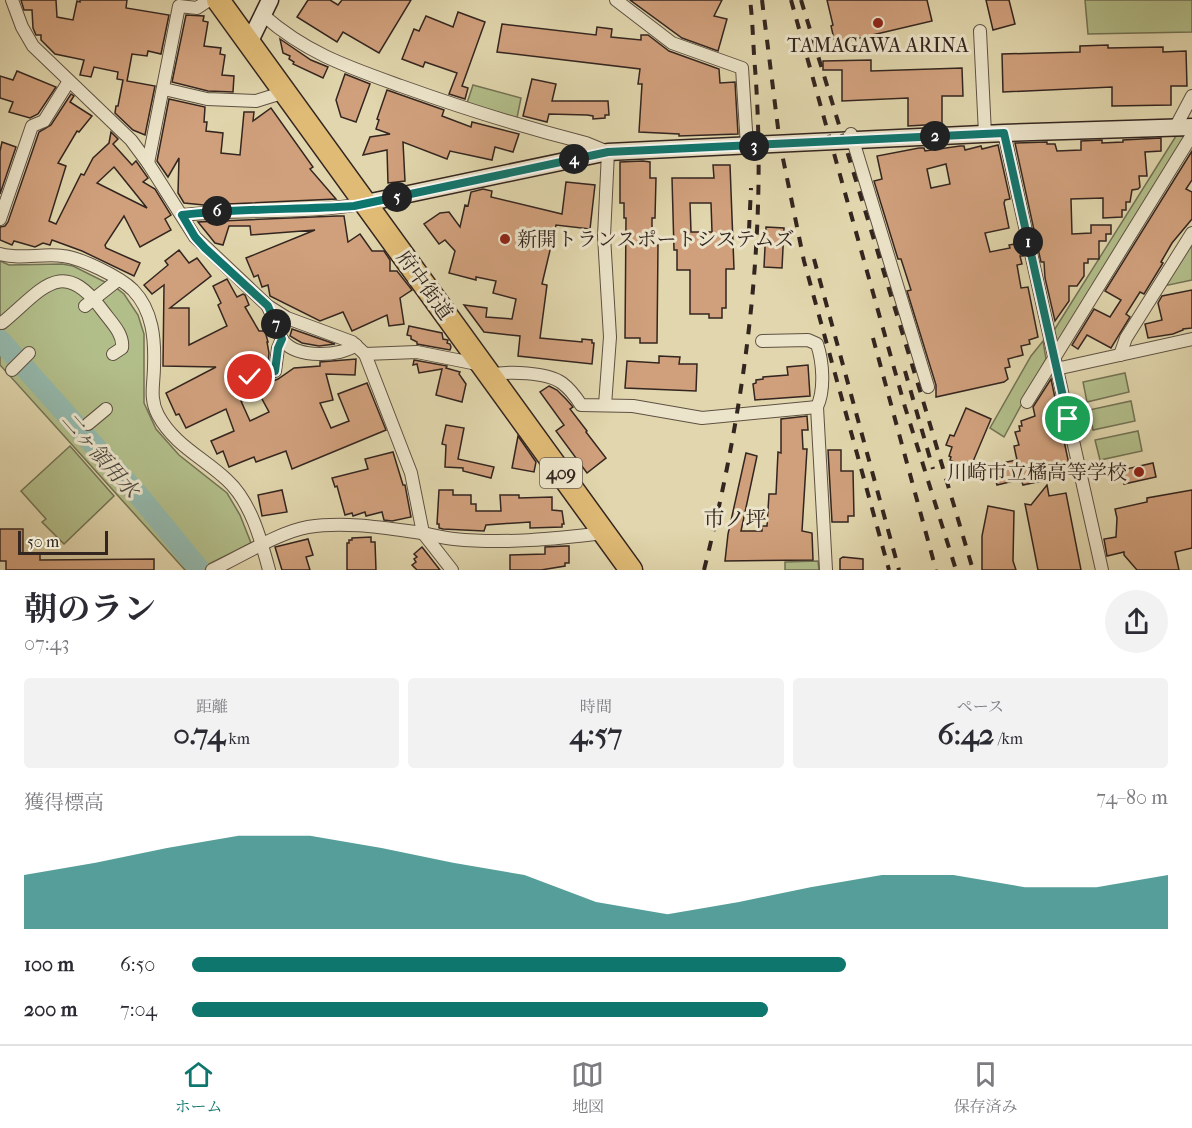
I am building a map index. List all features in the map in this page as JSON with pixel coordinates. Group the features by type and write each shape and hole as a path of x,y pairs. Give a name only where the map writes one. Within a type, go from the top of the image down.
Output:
{"highway":[{"name":"府中街道","path":"218,0 631,570"}],"street":[{"path":"12,0 22,27 33,46 131,140 195,237 205,248 268,306 287,318 361,349 411,473 423,533 452,570"},
{"path":"148,163 179,6 196,8 209,0"},
{"path":"616,0 672,43 742,68 747,146"},
{"path":"249,43 266,8 297,43 341,64 449,104 586,143 608,152"},
{"path":"980,31 985,134"},
{"path":"0,219 32,126 44,121 69,81"},
{"path":"164,89 207,99 256,101 285,92"},
{"path":"1175,128 1192,96"},
{"path":"182,215 216,211 311,209 366,204 608,152 747,146 851,136 1192,128"},
{"path":"1004,133 1102,570"},
{"path":"1056,364 1192,135"},
{"path":"851,136 928,387"},
{"path":"605,405 610,337 604,236 608,152"},
{"path":"1120,355 1126,338 1192,233"},
{"path":"0,254 21,257 58,255 72,257 102,270 133,290 151,320 154,368 151,383 152,400 158,415 178,442 216,470 239,492 249,511 269,570"},
{"path":"90,303 118,280"},
{"path":"2,323 45,287 58,281 70,281 75,283 122,340 122,348 113,354"},
{"path":"268,306 282,339 294,349 307,353 339,353 361,349 417,352 487,370 536,375 560,381 573,393 581,405 633,406 702,418 817,407"},
{"path":"250,377 275,371 278,348 282,339"},
{"path":"1027,402 1044,371 1056,364 1120,355 1192,339"},
{"path":"762,341 808,340 816,344 820,352 822,396 817,407 826,570"},
{"path":"12,370 29,353"},
{"path":"88,424 106,409"},
{"path":"212,570 293,531 321,525 354,525 423,533 451,539 496,541 604,533"}],"green space":[{"path":"1085,0 1192,0 1192,32 1088,34"},
{"path":"473,85 521,98 517,118 467,103"},
{"path":"1189,135 1056,351 1053,332 1176,136"},
{"path":"1192,242 1192,280 1164,286"},
{"path":"0,261 9,265 62,264 73,266 115,287 124,294 138,315 144,334 144,403 156,429 179,455 227,493 240,515 251,543 197,570 185,570 0,365"},
{"path":"1043,341 1046,359 1004,437 990,428 1031,356"},
{"path":"1125,373 1129,392 1087,402 1083,382"},
{"path":"1131,401 1135,421 1093,430 1089,410"},
{"path":"1138,431 1142,451 1100,460 1095,440"},
{"path":"70,446 114,496 64,544 42,522 46,519 21,491"},
{"path":"818,561 819,570 785,570 785,562"}],"building":[{"path":"21,0 56,0 57,17 73,20 77,1 80,2 80,0 127,0 126,8 169,15 161,54 148,51 147,56 132,54 127,81 155,86 145,135 133,130 115,113 123,80 117,79 118,72 94,67 91,77 80,75 84,60 55,54 41,40 41,35 36,35 33,28 32,10 24,10"},
{"path":"308,0 330,0 338,5 342,0 411,0 379,53 343,32 337,42 297,17"},
{"path":"630,0 722,0 714,16 727,19 718,51 682,38"},
{"name":"TAMAGAWA ARINA","path":"827,0 927,0 932,21 838,43 837,39 834,39"},
{"path":"986,0 1009,0 1015,24 993,30"},
{"path":"458,12 485,22 462,86 468,88 465,99 449,94 457,73 425,62 423,67 402,59 414,29 419,31 426,16 453,27"},
{"path":"186,15 204,16 203,21 208,22 204,46 221,48 220,54 225,55 222,75 234,76 233,92 208,91 172,82"},
{"path":"502,24 596,35 597,27 612,29 611,37 641,40 641,35 648,35 669,51 719,69 720,83 735,82 738,134 679,136 679,134 639,132 642,84 638,84 640,69 497,52"},
{"path":"280,39 311,60 328,67 323,78 293,64 294,62 289,59 290,56 283,53"},
{"path":"1108,45 1108,48 1163,47 1163,52 1186,51 1187,86 1171,86 1171,105 1112,106 1112,87 1003,92 1002,54 1080,52 1080,46"},
{"path":"871,60 871,71 962,68 963,96 942,96 942,124 908,126 908,98 842,101 842,70 823,70 823,61"},
{"path":"17,71 56,87 38,114 30,118 9,112 13,102 0,98 0,76 13,80"},
{"path":"345,74 370,84 356,122 341,117 336,100"},
{"path":"532,79 556,84 552,101 608,101 609,115 605,115 605,118 593,119 593,116 587,115 549,114 547,122 523,116"},
{"path":"387,90 444,110 442,116 471,127 472,122 519,134 513,152 495,147 492,160 450,151 447,159 403,142 405,181 388,183 387,150 363,155 370,137 390,134 376,129"},
{"path":"71,94 74,96 70,102 92,116 79,132 77,131 58,163 66,166 49,221 56,224 81,174 84,175 93,158 109,143 111,132 118,139 113,144 132,165 136,161 148,178 143,182 155,189 171,215 165,219 171,230 140,247 124,216 105,245 106,248 140,263 134,276 82,251 52,240 50,245 43,243 35,247 14,241 12,245 0,240 0,227 5,226 8,222 39,132 51,125","holes":["114,167 147,208 97,183"]},
{"path":"169,99 205,107 206,131 223,133 221,153 240,155 244,112 254,112 253,121 271,108 313,167 310,169 336,199 204,205 184,203 178,193 179,158 168,177 157,161"},
{"path":"1161,138 1161,151 1145,152 1147,176 1139,176 1140,187 1132,190 1130,202 1126,202 1126,210 1122,210 1122,217 1103,218 1103,198 1071,199 1072,234 1091,233 1091,225 1111,225 1111,234 1106,234 1106,241 1099,241 1099,259 1088,259 1088,263 1084,263 1084,276 1077,286 1069,286 1069,301 1055,321 1045,278 1044,262 1041,262 1015,143 1047,142 1047,144 1055,144 1057,151 1081,150 1081,141 1102,140 1102,143"},
{"path":"2,142 16,147 0,194 0,151"},
{"path":"998,145 1010,199 1005,200 1004,203 1009,228 985,233 990,252 1010,248 1009,245 1020,243 1022,264 1017,265 1021,288 1028,287 1038,337 1029,340 1030,344 1021,346 1023,355 1008,359 1010,367 1005,368 1008,379 1004,382 936,397 936,385 907,291 911,290 901,259 898,259 874,181 882,179 877,156 919,148 924,148 925,151 964,146 965,150 981,146 982,149","holes":["946,164 950,184 931,188 927,169"]},
{"path":"1192,151 1192,180 1186,189 1192,192 1192,219 1172,243 1144,294 1140,292 1126,314 1130,317 1111,348 1087,335 1078,349 1072,345 1094,309 1110,317 1121,300 1105,291"},
{"path":"620,162 650,162 650,178 656,178 652,245 658,245 657,343 640,343 640,338 625,338 626,218 624,218 624,203 620,203"},
{"path":"713,165 730,165 734,269 726,269 726,308 722,308 722,318 709,318 709,314 690,314 690,270 677,270 677,250 674,250 672,178 714,178","holes":["690,203 711,203 712,232 691,232"]},
{"path":"566,182 595,185 590,229 556,225 542,284 547,285 540,338 582,342 582,339 592,340 594,343 592,364 518,356 520,336 484,332 464,305 487,308 486,317 512,319 516,299 493,293 496,281 476,277 476,280 449,273 455,251 445,240 439,244 424,224 440,213 449,212 460,227 465,205 468,206 471,192 483,189 492,191 491,197 562,214"},
{"path":"344,216 348,242 360,234 372,251 384,251 390,260 390,271 397,271 412,290 400,298 404,324 389,326 387,315 352,331 343,312 320,321 270,296 268,285 262,287 258,275 254,277 246,258 315,230 251,235 250,226 229,226 223,245 215,243 198,222"},
{"path":"766,227 784,228 782,268 764,267"},
{"path":"179,250 189,263 197,258 211,276 170,308 189,308 189,345 227,326 218,305 221,303 213,286 227,279 237,297 245,295 249,305 245,307 259,331 265,331 269,353 268,364 231,373 244,400 241,401 250,421 269,412 256,388 278,379 294,368 320,366 320,362 356,359 355,375 326,374 333,400 320,403 331,428 349,421 338,394 367,383 386,430 292,469 286,451 256,462 254,457 229,467 223,451 217,454 211,441 234,431 226,409 186,428 179,414 176,415 166,393 216,367 163,366 164,285 152,294 144,285 168,265 165,261"},
{"path":"1192,290 1192,328 1148,338 1145,324 1162,320 1158,303 1162,296"},
{"path":"409,326 442,333 443,339 448,340 447,343 450,344 450,350 417,344 411,336 407,335"},
{"path":"292,329 335,344 319,346 302,343 290,336"},
{"path":"659,356 680,357 679,364 697,364 696,391 625,388 627,361 659,363"},
{"path":"414,360 447,366 446,368 460,372 466,384 462,402 436,395 442,369 419,373 417,364 413,365"},
{"path":"808,365 810,396 755,400 753,384 756,380 763,379 763,377 788,375 787,367"},
{"path":"1051,379 1071,474 1045,478 1046,480 1023,485 1019,473 1014,473 1014,481 997,485 993,468 1002,466 1001,463 1017,460 1014,446 1019,445 1015,432 1020,431 1021,421 1035,416 1033,407"},
{"path":"549,386 557,390 573,407 570,409 606,458 587,473 556,431 564,425 540,392"},
{"path":"966,408 991,419 969,471 950,460 952,447 946,445 950,435 954,436"},
{"path":"807,416 808,430 802,430 803,449 807,449 802,531 812,533 813,560 725,561 728,534 746,453 757,456 741,531 762,531 762,526 767,526 769,494 776,494 778,452 781,453 781,419"},
{"path":"446,425 464,428 458,459 494,467 491,478 463,471 463,468 445,467 446,445 442,444"},
{"path":"518,436 536,462 534,472 512,468"},
{"path":"828,450 841,450 841,471 853,471 854,516 848,516 848,522 832,522"},
{"path":"393,452 403,485 405,485 411,517 392,521 384,520 382,512 366,516 365,512 353,516 352,513 345,515 337,486 335,487 332,478 368,469 365,459"},
{"path":"1153,463 1156,477 1124,484 1122,470"},
{"path":"1047,485 1049,496 1066,493 1081,570 1038,570 1025,504 1031,505"},
{"path":"282,490 287,512 262,516 258,495"},
{"path":"439,490 453,490 453,495 471,495 471,504 476,504 476,511 501,511 500,495 519,495 519,498 552,497 552,510 562,511 564,524 562,527 530,528 530,522 486,525 484,531 439,528 437,524"},
{"path":"1192,490 1192,548 1175,552 1179,570 1137,570 1124,552 1107,556 1104,539 1116,537 1115,509 1147,502 1147,498"},
{"path":"988,506 1014,511 1013,561 1016,570 982,570 982,536"},
{"path":"0,529 23,529 23,553 40,553 40,560 154,559 154,570 6,570 6,561 0,561"},
{"path":"371,537 371,542 375,542 376,570 347,570 349,540"},
{"path":"308,539 313,555 306,557 310,570 282,570 275,547"},
{"path":"569,546 569,563 565,563 565,566 541,570 510,570 510,555 545,554 545,547"},
{"path":"422,547 440,570 417,570 412,565 416,562 414,559 417,557 414,554"},
{"path":"843,557 863,559 863,570 840,570 840,559"}],"waterway":[{"name":"二ヶ領用水","path":"0,340 140,497 200,570"}],"railway":[{"path":"704,570 731,447 750,321 758,195 758,131 750,0"},
{"path":"762,0 780,144 804,261 889,570"},
{"path":"791,0 905,407 956,570"},
{"path":"801,0 973,570"},
{"path":"749,230 751,188"},
{"path":"814,259 899,570"},
{"path":"873,338 936,570"},
{"path":"905,371 933,469"}],"place":[{"name":"TAMAGAWA ARINA","path":"878,23"},
{"name":"新開トランスポートシステムズ","path":"505,239"},
{"name":"川崎市立橘高等学校","path":"1139,472"}],"district":[{"name":"市ノ坪","path":"735,519"}],"route":[{"path":"250,377 275,371 276,356 282,339 274,318 268,306 195,237 182,215 216,211 354,206 608,152 1004,133 1068,419"}]}
